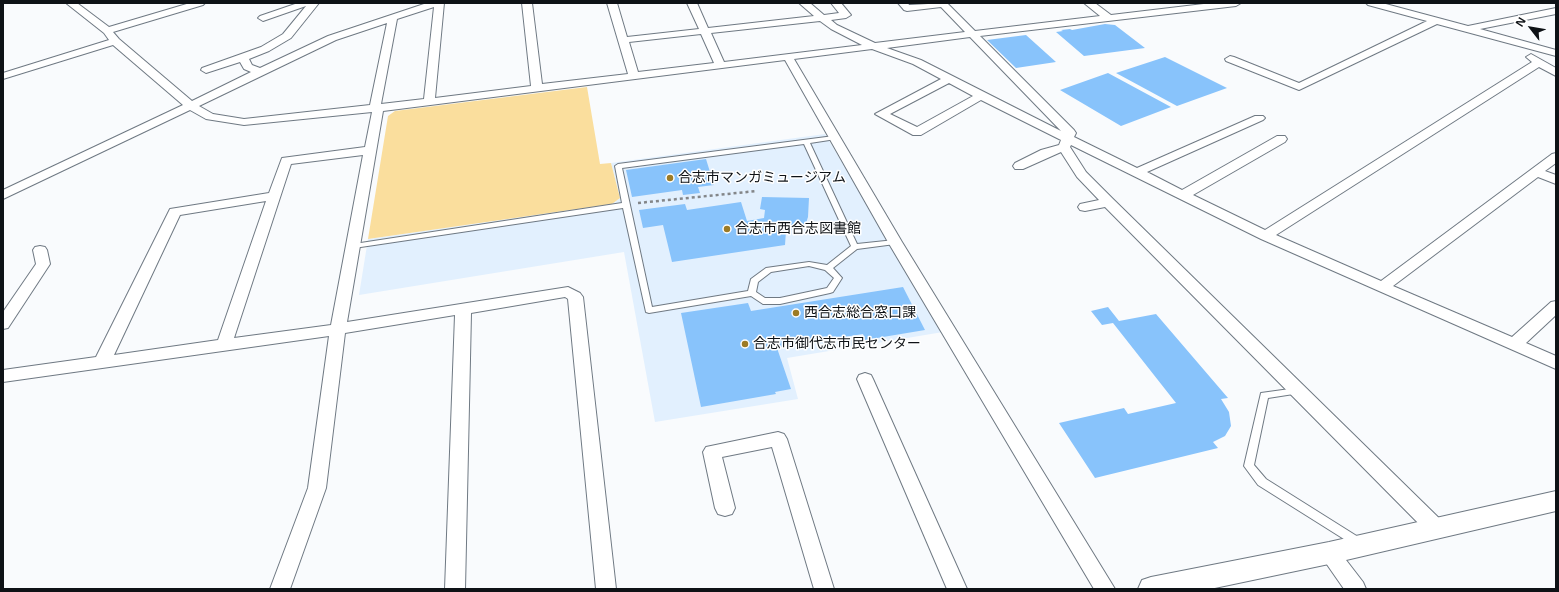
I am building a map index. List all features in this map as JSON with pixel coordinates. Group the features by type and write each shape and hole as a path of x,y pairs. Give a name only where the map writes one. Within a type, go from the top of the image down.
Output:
{"street":[{"path":"71,3 107,31 115,41 190,105 210,117 244,122 429,102 972,34 1236,3"},
{"path":"107,31 200,3"},
{"path":"263,18 308,3"},
{"path":"206,70 243,58 287,36 314,3"},
{"path":"3,195 332,38 436,3"},
{"path":"429,102 439,3"},
{"path":"527,3 537,88"},
{"path":"612,3 634,76"},
{"path":"692,3 720,65"},
{"path":"804,3 834,28 917,62 1066,142 1137,172 1266,236 1556,363"},
{"path":"623,40 846,15 836,3"},
{"path":"903,3 907,8 942,4 1070,133 1066,142 1019,166"},
{"path":"1089,3 1109,18"},
{"path":"1370,3 1556,53"},
{"path":"1469,29 1556,11"},
{"path":"280,589 317,488 338,329 378,108 375,105 393,17"},
{"path":"1230,59 1299,86 1437,20"},
{"path":"1498,37 1556,46"},
{"path":"1498,37 1556,73"},
{"path":"3,76 115,41"},
{"path":"788,57 895,242 1105,589"},
{"path":"243,58 248,67 259,72"},
{"path":"1266,236 1539,62"},
{"path":"949,79 882,114 917,132 980,96"},
{"path":"1137,172 1259,118"},
{"path":"1183,195 1281,139"},
{"path":"1066,142 1081,174 1437,529"},
{"path":"224,345 286,161 370,150"},
{"path":"1382,287 1556,157"},
{"path":"1536,172 1556,180"},
{"path":"102,362 175,212 274,196"},
{"path":"1085,207 1108,202"},
{"path":"3,324 43,264 40,250"},
{"path":"3,376 338,329 568,292 575,297 606,589"},
{"path":"1514,345 1556,306"},
{"path":"455,589 463,309"},
{"path":"865,379 957,589"},
{"path":"725,508 712,452 778,439 824,589"},
{"path":"1151,589 1329,553 1556,500"},
{"path":"1329,553 1356,589"}],"lane":[{"path":"752,293 754,281 769,270 809,264 828,268 838,278 830,290 780,301 763,301 752,293 649,310 618,166 834,138"},
{"path":"806,142 855,247"},
{"path":"354,246 626,204"},
{"path":"828,268 855,247 895,242"},
{"path":"1297,391 1264,395 1249,466 1262,482 1363,545"}],"path":[{"path":"626,204 757,191"}],"shaded area":[{"path":"587,87 600,164 611,163 620,198 612,204 368,239 388,116 395,111"},
{"path":"825,134 943,332 787,358 798,399 655,422 624,252 359,295 368,239 612,204 620,198 611,163"}],"building":[{"path":"1105,24 1115,25 1145,48 1084,56 1056,32 1063,31 1061,30 1072,30"},
{"path":"1026,35 1056,62 1016,68 987,40"},
{"path":"1165,57 1227,88 1177,106 1116,73"},
{"path":"1108,73 1171,107 1121,126 1060,90"},
{"name":"合志市マンガミュージアム","path":"706,159 714,185 698,187 700,193 683,195 682,190 632,197 626,170"},
{"name":"合志市西合志図書館","path":"762,197 809,198 808,217 806,223 786,231 785,245 672,262 663,225 643,228 639,210 685,204 687,210 741,202 747,221 764,218 765,210 760,209"},
{"name":"合志市御代志市民センター","path":"903,287 925,330 865,340 863,334 777,348 791,389 775,392 776,394 701,407 681,313 748,303 751,311"},
{"path":"1108,307 1119,321 1156,314 1228,398 1221,399 1229,412 1231,426 1225,436 1213,442 1218,448 1095,478 1059,423 1124,408 1128,414 1176,403 1113,323 1102,325 1091,311"}],"place":[{"name":"合志市マンガミュージアム","path":"670,178"},
{"name":"合志市西合志図書館","path":"727,229"},
{"name":"西合志総合窓口課","path":"796,313"},
{"name":"合志市御代志市民センター","path":"745,344"}]}
